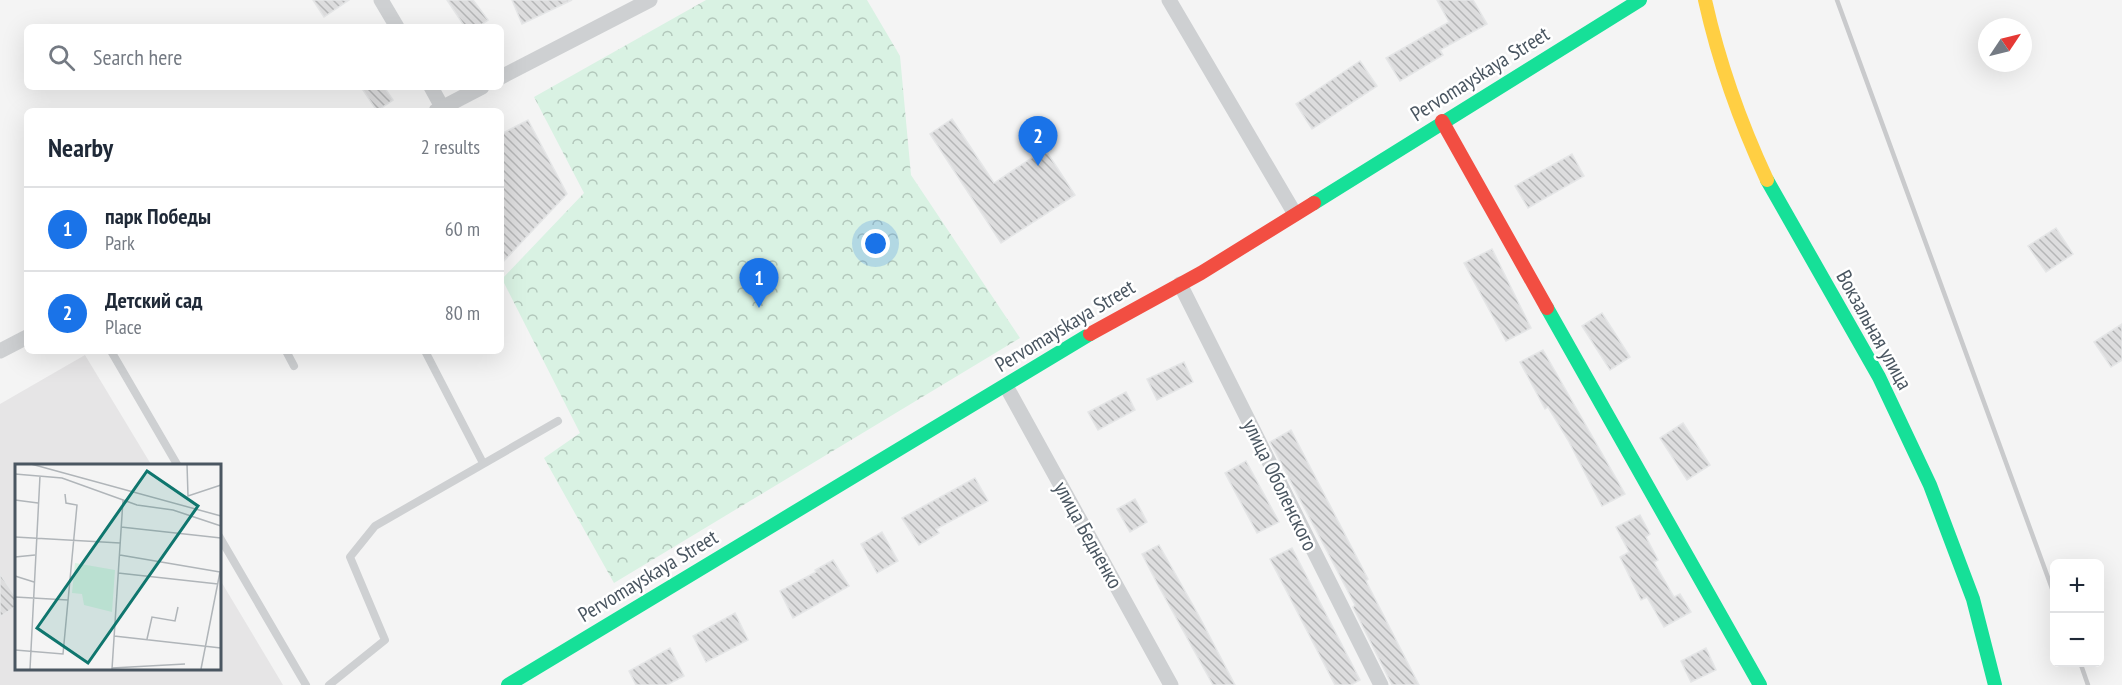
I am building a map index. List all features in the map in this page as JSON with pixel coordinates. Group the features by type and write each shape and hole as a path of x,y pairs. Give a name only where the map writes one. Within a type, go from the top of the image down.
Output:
{"main road":[{"name":"Pervomayskaya Street","path":"508,685 1109,322 1180,284 1640,0"},
{"name":"Вокзальная улица","path":"1705,0 1715,45 1742,126 1766,179 1879,377 1930,485 1973,599 1995,685"},
{"path":"1442,122 1760,685"}],"street":[{"path":"381,0 396,24"},
{"path":"504,75 650,0"},
{"path":"1169,0 1295,214"},
{"path":"432,90 439,108"},
{"path":"441,108 476,90"},
{"name":"улица Оболенского","path":"1180,284 1381,685"},
{"path":"0,351 24,339"},
{"name":"улица Бедненко","path":"1006,386 1171,685"}],"lane":[{"path":"113,354 177,464"},
{"path":"288,354 294,366"},
{"path":"427,354 483,464"},
{"path":"329,685 385,640 350,557 375,526 558,421"},
{"path":"220,538 306,685"}],"shaded area":[{"path":"85,355 151,464 15,464 15,670 220,670 220,580 283,685 0,685 0,404"}],"green space":[{"path":"706,0 867,0 900,56 911,175 1020,338 614,583 544,458 580,433 504,283 504,277 584,193 534,97"}],"building":[{"path":"313,0 349,0 324,17"},
{"path":"447,0 473,0 488,20 482,24 463,24"},
{"path":"512,0 572,0 522,24"},
{"path":"1437,0 1473,0 1487,24 1440,50 1443,55 1400,81 1386,58 1449,22"},
{"path":"1360,61 1377,86 1312,129 1296,104"},
{"path":"363,90 386,90 393,100 381,108 375,108"},
{"path":"952,119 994,183 1045,149 1075,195 1001,243 930,134"},
{"path":"528,120 567,194 504,261 504,132"},
{"path":"1572,154 1584,176 1528,208 1515,186"},
{"path":"2056,228 2073,254 2046,272 2028,246"},
{"path":"1492,249 1531,328 1506,341 1464,263"},
{"path":"1602,313 1630,357 1610,370 1582,326"},
{"path":"2122,324 2122,360 2111,367 2094,342"},
{"path":"1543,350 1625,494 1602,506 1568,440 1548,407 1545,409 1520,362"},
{"path":"1184,362 1193,382 1157,400 1147,379"},
{"path":"1126,392 1135,410 1098,430 1088,412"},
{"path":"1683,423 1710,465 1687,480 1660,438"},
{"path":"1291,430 1368,579 1366,581 1419,685 1392,685 1353,607 1355,605 1270,442"},
{"path":"1246,461 1279,522 1257,533 1225,473"},
{"path":"975,478 988,501 936,529 939,533 919,545 902,518"},
{"path":"1135,499 1147,522 1130,532 1117,509"},
{"path":"1640,515 1650,534 1646,537 1658,560 1654,562 1674,597 1680,594 1691,612 1664,627 1647,597 1641,600 1620,557 1629,552 1616,527"},
{"path":"882,532 898,561 877,573 861,544"},
{"path":"1159,545 1235,685 1213,685 1158,585 1142,554"},
{"path":"1292,548 1360,680 1351,685 1335,685 1270,559"},
{"path":"833,560 849,586 793,618 780,591"},
{"path":"0,574 15,596 15,607 0,617"},
{"path":"735,613 748,640 706,662 693,636"},
{"path":"670,648 684,676 667,685 636,685 629,671"},
{"path":"1706,648 1716,670 1691,682 1681,661"}],"railway":[{"path":"1837,0 2050,583"},
{"path":"2082,667 2088,685"}],"traffic: fast":[{"path":"1314,203 1640,0"},
{"path":"1767,180 1879,377 1930,485 1973,599 1995,685"},
{"path":"1547,308 1760,685"},
{"path":"508,685 1090,334"}],"traffic: slow":[{"path":"1705,0 1731,92 1767,180"}],"traffic: jam":[{"path":"1442,121 1547,308"},
{"path":"1090,334 1201,273 1314,203"}],"place":[{"name":"Детский сад","path":"1038,166"},
{"name":"парк Победы","path":"759,308"}]}
